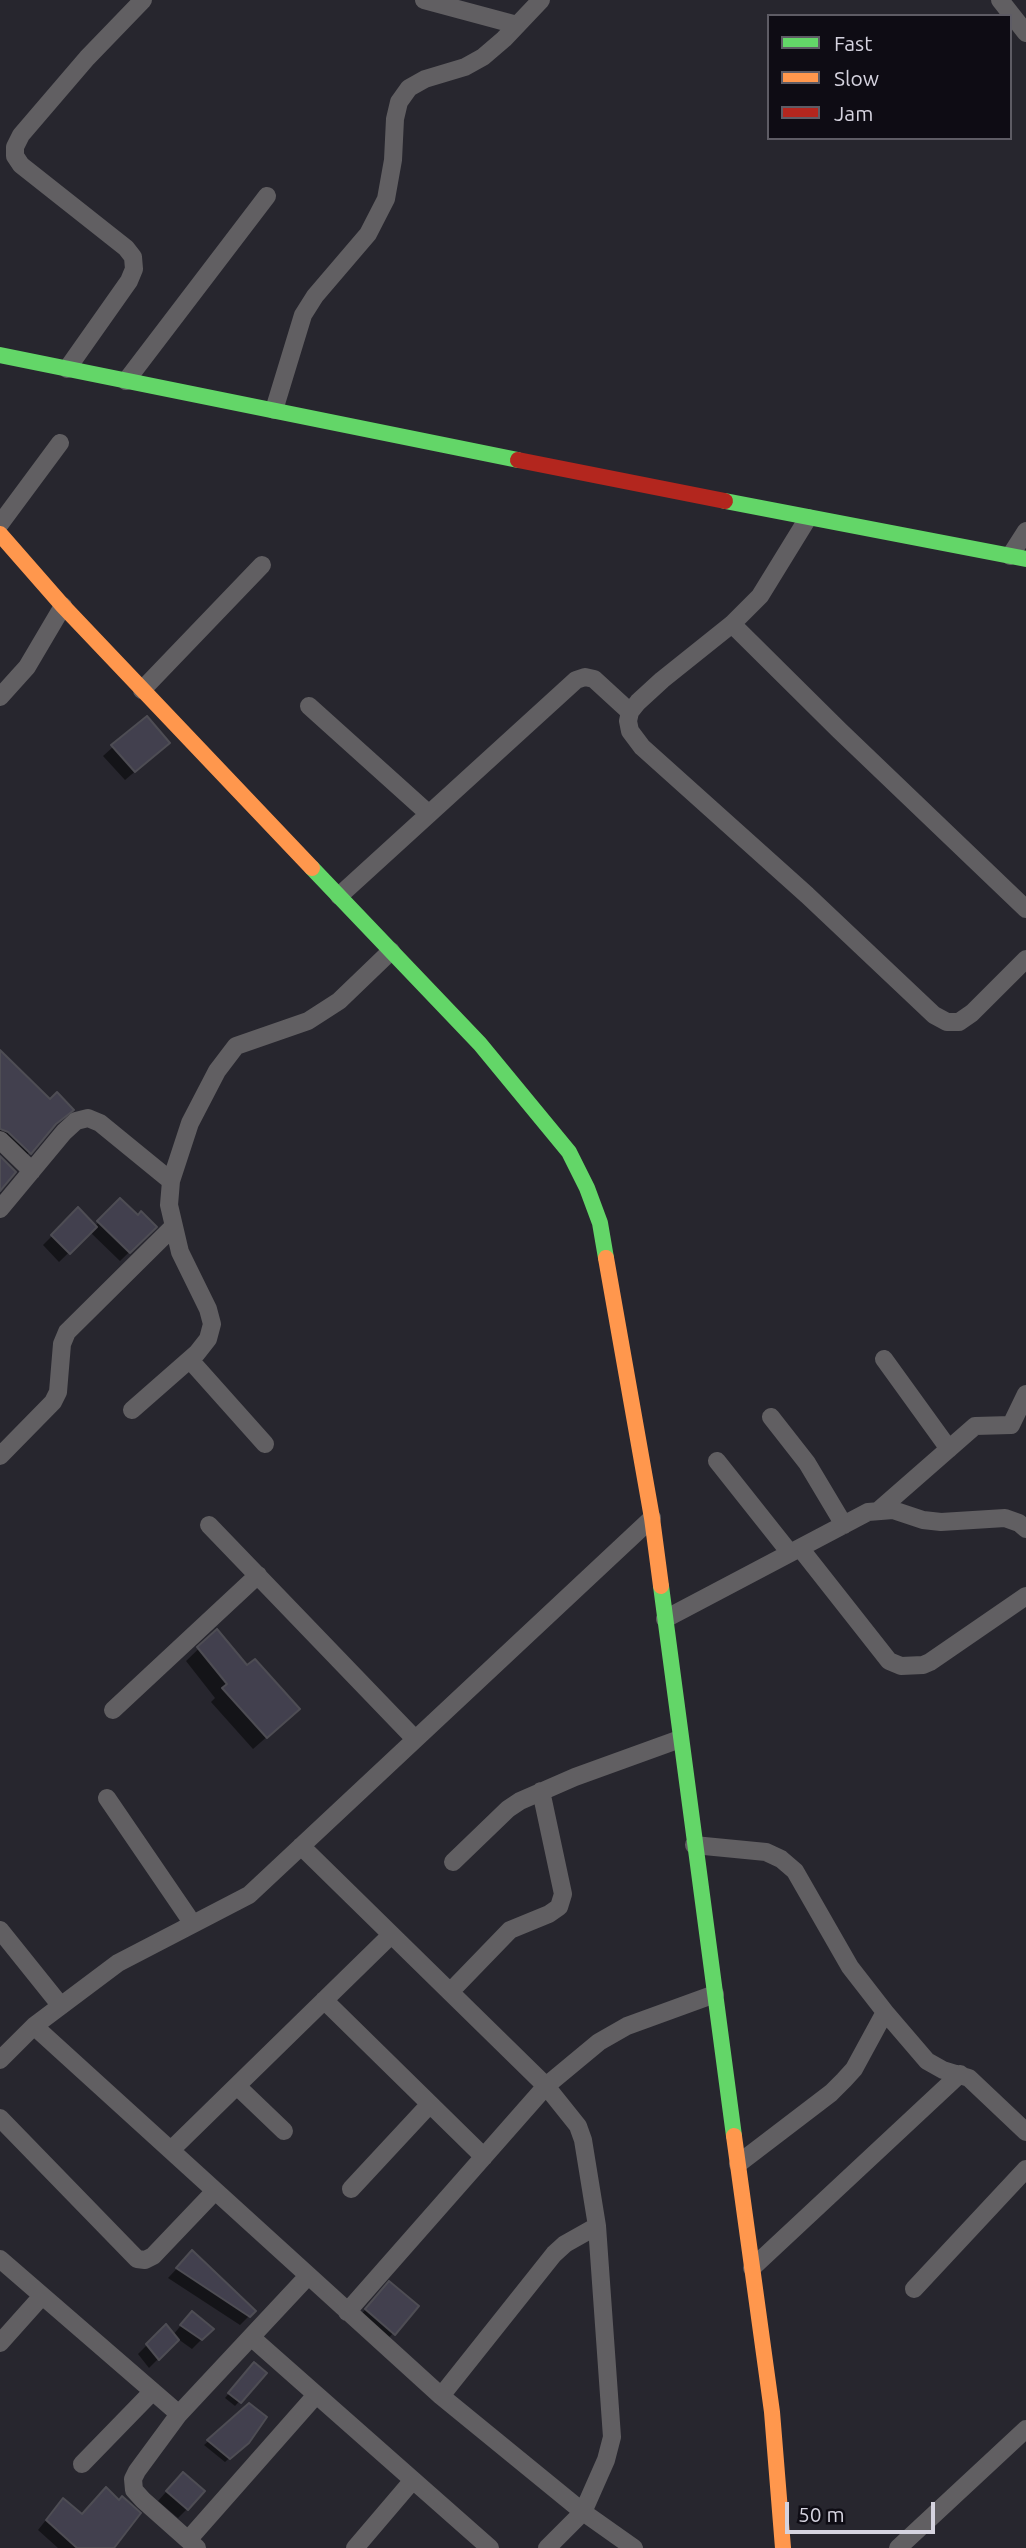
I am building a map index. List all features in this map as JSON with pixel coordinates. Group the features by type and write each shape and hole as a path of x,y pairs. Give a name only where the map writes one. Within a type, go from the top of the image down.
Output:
{"street":[{"path":"67,369 130,281 134,257 21,165 15,156 15,147 21,135 87,58 144,0"},
{"path":"424,0 517,25"},
{"path":"274,410 303,315 315,296 368,234 382,209 393,160 395,119 399,102 409,88 425,79 465,67 483,57 541,0"},
{"path":"1000,0 1023,21"},
{"path":"127,381 267,197"},
{"path":"0,355 808,518 1018,557 1026,531"},
{"path":"0,524 60,443"},
{"path":"808,518 765,590 732,624 662,680 631,712 628,721 630,731 642,747 807,895 934,1015 947,1022 959,1022 972,1013 1026,960"},
{"path":"3,545 480,1044 569,1152 587,1188 600,1223 652,1518 772,2412 783,2548"},
{"path":"142,690 262,565"},
{"path":"0,696 27,667 63,606"},
{"path":"732,624 1026,909"},
{"path":"339,896 576,680 585,677 594,679 631,712"},
{"path":"309,706 429,814"},
{"path":"132,1410 190,1360 208,1339 212,1324 208,1309 180,1252 169,1205 171,1181 190,1123 217,1071 236,1046 308,1021 322,1013 339,1001 391,951"},
{"path":"0,1209 76,1121 88,1118 100,1123 171,1181"},
{"path":"0,1140 32,1171"},
{"path":"0,1456 53,1402 58,1392 62,1344 66,1332 173,1227"},
{"path":"884,1359 949,1449"},
{"path":"190,1360 265,1444"},
{"path":"879,1510 975,1426 1012,1425 1026,1394"},
{"path":"771,1417 802,1456 844,1525"},
{"path":"718,1461 889,1661 901,1666 930,1662 1026,1596"},
{"path":"665,1619 868,1512 893,1510 923,1520 942,1522 1005,1518 1026,1529"},
{"path":"0,2060 34,2026 118,1964 249,1895 652,1518"},
{"path":"209,1525 415,1739"},
{"path":"113,1710 258,1575"},
{"path":"453,1862 508,1808 541,1791 680,1739"},
{"path":"450,1992 510,1930 559,1907 563,1894 541,1791"},
{"path":"107,1798 193,1924"},
{"path":"694,1845 766,1852 781,1859 795,1871 862,1986 927,2061 943,2070 970,2078 1026,2132"},
{"path":"301,1846 546,2086 578,2126 583,2140 597,2226 612,2437 606,2460 583,2512 547,2548"},
{"path":"0,1930 61,2006"},
{"path":"171,2150 391,1935"},
{"path":"347,2312 546,2086 599,2042 627,2026 715,1994"},
{"path":"324,2000 484,2157"},
{"path":"738,2164 831,2093 844,2080 854,2068 885,2012"},
{"path":"34,2026 441,2396 583,2512 634,2548"},
{"path":"752,2268 960,2074"},
{"path":"237,2086 284,2131"},
{"path":"351,2189 430,2104"},
{"path":"0,2118 137,2259 145,2260 153,2256 215,2191"},
{"path":"914,2288 1026,2169"},
{"path":"441,2396 554,2254 565,2244 597,2226"},
{"path":"0,2259 179,2414"},
{"path":"308,2276 179,2414 137,2470 133,2479 134,2490 192,2544 316,2395"},
{"path":"0,2343 43,2296"},
{"path":"251,2337 490,2548"},
{"path":"82,2464 152,2392"},
{"path":"898,2548 1026,2429"},
{"path":"355,2548 413,2480"}],"building":[{"path":"147,716 170,743 135,772 111,745"},
{"path":"0,1050 50,1099 57,1092 74,1110 56,1124 31,1154 8,1132 0,1129"},
{"path":"0,1156 16,1172 0,1191"},
{"path":"120,1198 138,1215 141,1211 157,1227 130,1253 97,1221"},
{"path":"78,1207 97,1227 70,1254 51,1235"},
{"path":"217,1629 247,1665 255,1659 300,1709 267,1738 222,1688 227,1684 197,1647"},
{"path":"192,2250 256,2311 250,2317 176,2268"},
{"path":"389,2281 419,2306 395,2335 365,2309"},
{"path":"192,2311 214,2329 202,2340 180,2325"},
{"path":"166,2324 179,2340 159,2360 146,2344"},
{"path":"254,2362 267,2373 241,2403 228,2393"},
{"path":"249,2403 267,2417 249,2443 230,2459 207,2440"},
{"path":"183,2472 205,2491 188,2510 166,2491"},
{"path":"106,2487 119,2500 122,2496 141,2513 114,2548 77,2548 46,2520 63,2498 82,2514"}],"traffic: fast":[{"path":"0,355 518,460"},
{"path":"725,501 1026,559"},
{"path":"312,868 480,1044 569,1152 600,1223 606,1258"},
{"path":"661,1586 734,2136"}],"traffic: slow":[{"path":"0,534 63,606 312,868"},
{"path":"606,1258 652,1518 661,1586"},
{"path":"734,2136 772,2412 783,2548"}],"traffic: jam":[{"path":"518,460 725,501"}]}
